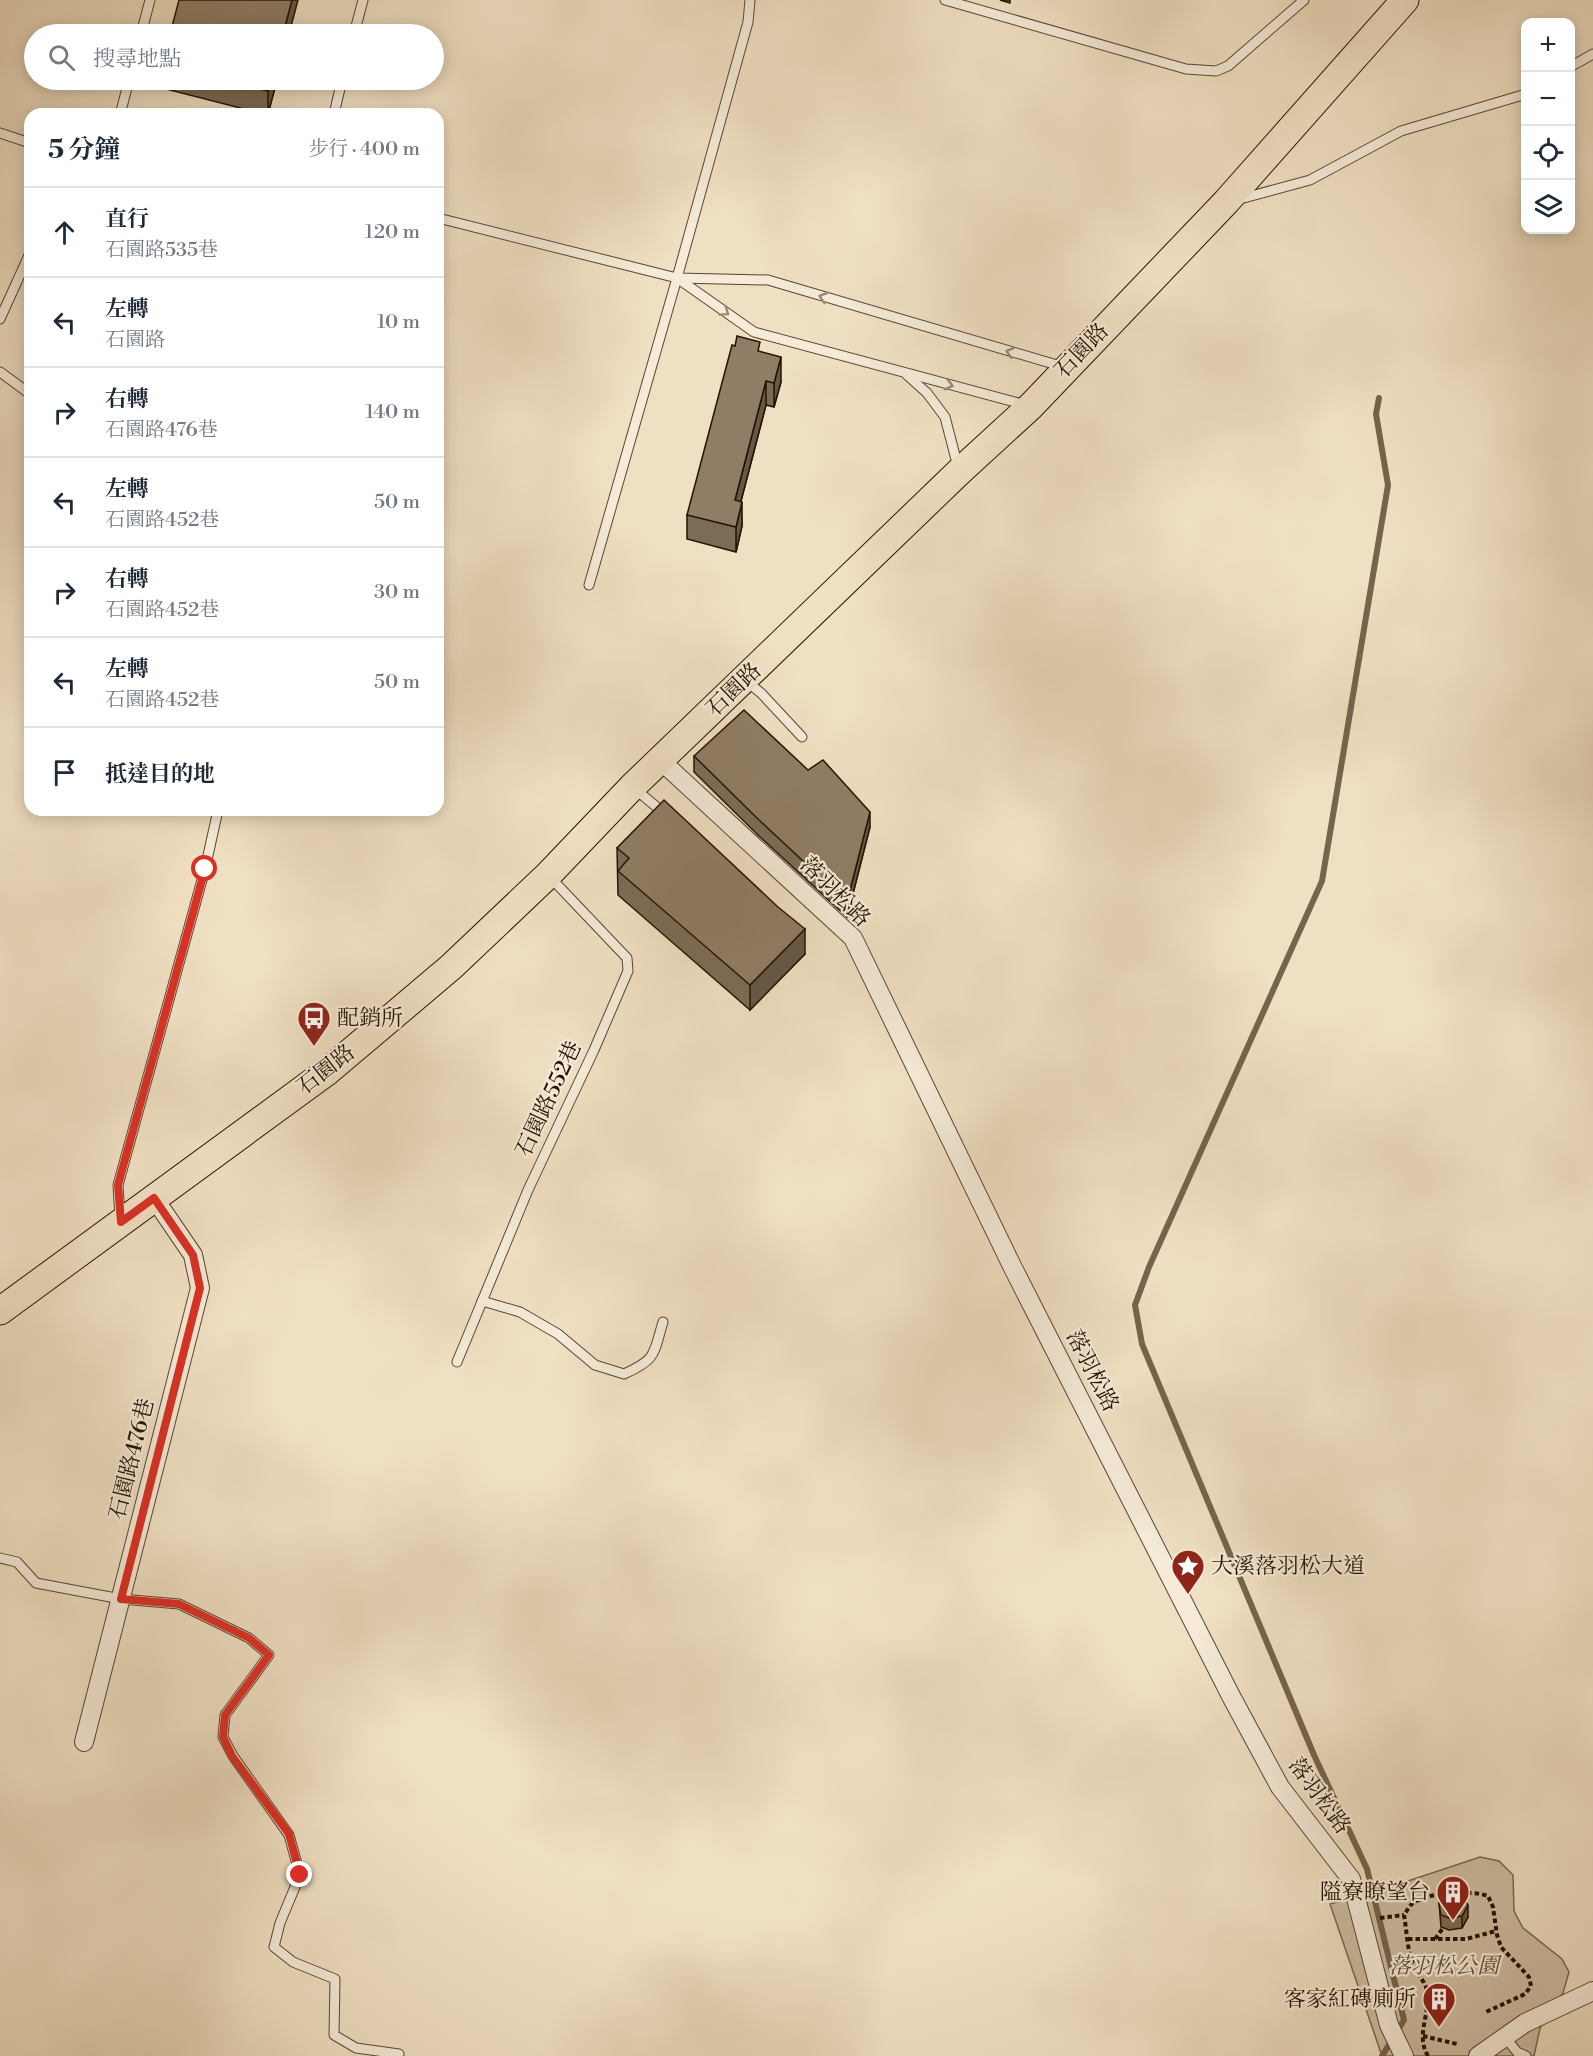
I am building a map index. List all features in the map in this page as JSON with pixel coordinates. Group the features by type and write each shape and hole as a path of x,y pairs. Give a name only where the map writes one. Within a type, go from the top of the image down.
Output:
{"main road":[{"name":"石園路","path":"0,1311 328,1071 451,967 548,875 632,787 959,472 1031,406 1226,202 1405,0"}],"street":[{"name":"落羽松路","path":"660,760 852,938 1013,1268 1232,1698 1280,1787 1351,1879 1389,2025 1401,2051"},
{"name":"石園路476巷","path":"84,1742 200,1288 193,1255 154,1198"},
{"path":"1478,2056 1525,2024 1593,1991"}],"lane":[{"path":"144,24 150,0"},
{"path":"357,24 363,0"},
{"path":"589,585 748,22 750,0"},
{"path":"945,0 1186,69 1216,71 1227,66 1304,0"},
{"path":"1575,64 1593,54"},
{"path":"122,108 126,90"},
{"path":"335,108 340,90"},
{"path":"1226,202 1310,180 1401,131 1521,95"},
{"path":"0,134 24,140"},
{"path":"444,220 677,278 768,280 1066,368"},
{"path":"0,319 24,266"},
{"path":"677,278 754,332 1031,406"},
{"path":"0,372 24,390"},
{"path":"905,373 927,393 945,417 959,472"},
{"path":"744,680 761,693 802,737"},
{"path":"632,787 671,819"},
{"path":"121,1222 118,1185 202,881 217,816"},
{"name":"石園路552巷","path":"457,1362 528,1190 594,1050 628,970 627,958 548,875"},
{"path":"482,1301 520,1312 558,1334 595,1365 624,1374 645,1364 652,1356 663,1322"},
{"path":"0,1558 17,1562 36,1583 121,1599 179,1604 249,1638 269,1655 225,1715 223,1737 232,1756 289,1834 300,1875 280,1923 274,1947 292,1962 335,1979 334,2036 356,2048 399,2054"},
{"path":"1505,2037 1517,2052 1526,2056"}],"path":[{"path":"1428,2056 1423,2036 1427,1990 1414,1967 1404,1915 1411,1904 1437,1895 1477,1892 1488,1896 1493,1907 1501,1947 1529,1977 1531,1986 1525,1994 1486,2012"},
{"path":"1389,1916 1404,1915"},
{"path":"1435,1939 1443,1928"},
{"path":"1408,1939 1466,1939 1496,1931"},
{"path":"1423,2036 1457,2044"}],"green space":[{"name":"落羽松公園","path":"1480,1857 1499,1861 1513,1875 1514,1911 1523,1928 1562,1959 1569,1972 1563,1993 1540,2028 1534,2056 1382,2056 1330,1904 1384,1889"}],"building":[{"path":"179,0 292,0 286,24 173,24"},
{"path":"737,336 760,342 758,351 781,357 774,383 766,381 735,500 742,502 736,527 687,515 732,345 735,346"},
{"path":"744,710 808,770 823,760 870,812 847,902 694,756"},
{"path":"664,800 778,907 805,929 750,985 618,871 629,858 617,848"},
{"path":"1462,1895 1468,1905 1462,1916 1449,1918 1441,1915 1439,1903 1445,1896"}],"waterway":[{"path":"1379,398 1376,414 1388,485 1322,881 1149,1267 1135,1305 1142,1344 1314,1755 1367,1869 1404,2020 1382,2056"}],"place":[{"name":"配銷所","path":"314,1047"},
{"name":"大溪落羽松大道","path":"1188,1595"},
{"name":"隘寮瞭望台","path":"1453,1921"},
{"name":"客家紅磚廁所","path":"1439,2028"}],"route":[{"path":"205,869 118,1185 121,1222 154,1198 193,1255 200,1288 121,1599 179,1604 249,1638 269,1655 225,1715 223,1737 232,1756 289,1834 300,1875"}]}
